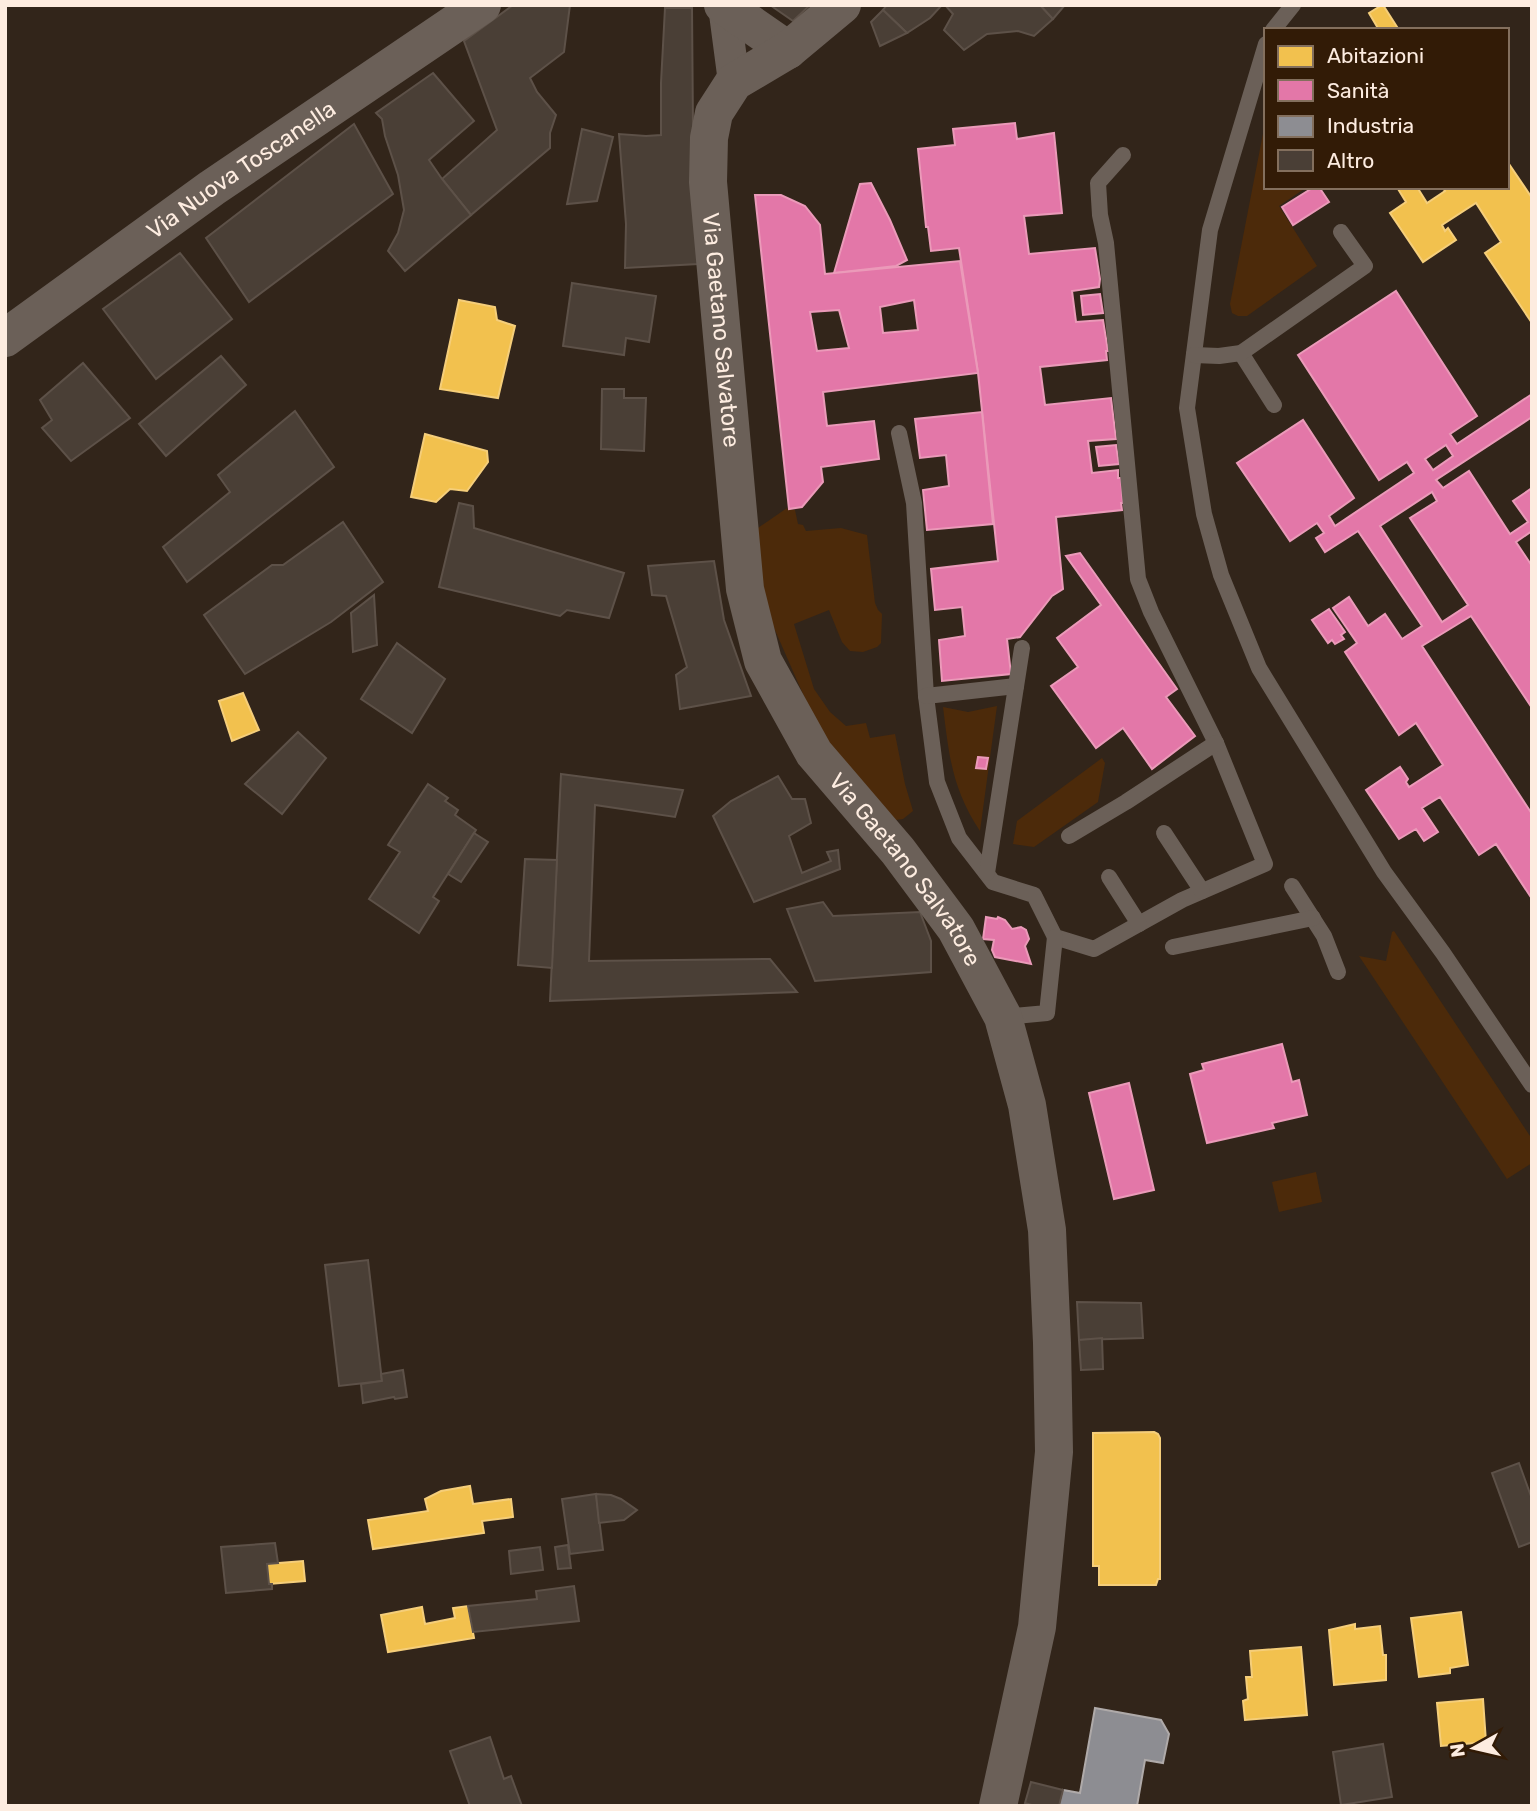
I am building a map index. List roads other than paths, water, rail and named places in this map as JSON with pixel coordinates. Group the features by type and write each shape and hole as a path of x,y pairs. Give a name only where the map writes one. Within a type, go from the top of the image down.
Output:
{"street":[{"name":"Via Nuova Toscanella","path":"5,338 212,188 482,5"},
{"name":"Via Gaetano Salvatore","path":"842,5 788,50 734,82 714,113 709,138 708,182 746,589 763,661 814,753 898,851 956,929 1003,1017 1027,1105 1047,1230 1054,1452 1037,1627 998,1806"},
{"path":"723,6 788,50"},
{"path":"723,6 734,82"}],"lane":[{"path":"1275,28 1293,5"},
{"path":"1264,51 1210,230 1187,408 1204,514 1221,575 1259,668 1384,872 1443,953 1532,1085"},
{"path":"1055,937 1094,949 1182,900 1265,864 1216,743 1151,612 1138,579 1098,183 1123,155"},
{"path":"1194,355 1219,356 1241,352 1365,266 1341,232"},
{"path":"1241,352 1275,405"},
{"path":"899,433 914,503 926,696 937,782 959,838 993,882 1034,895 1055,937 1047,1013 1003,1017"},
{"path":"987,873 1022,648"},
{"path":"926,696 1016,686"},
{"path":"1069,836 1216,743"},
{"path":"1164,833 1202,891"},
{"path":"1109,877 1139,924"},
{"path":"1292,886 1324,936 1338,972"},
{"path":"1173,947 1313,918"}]}
